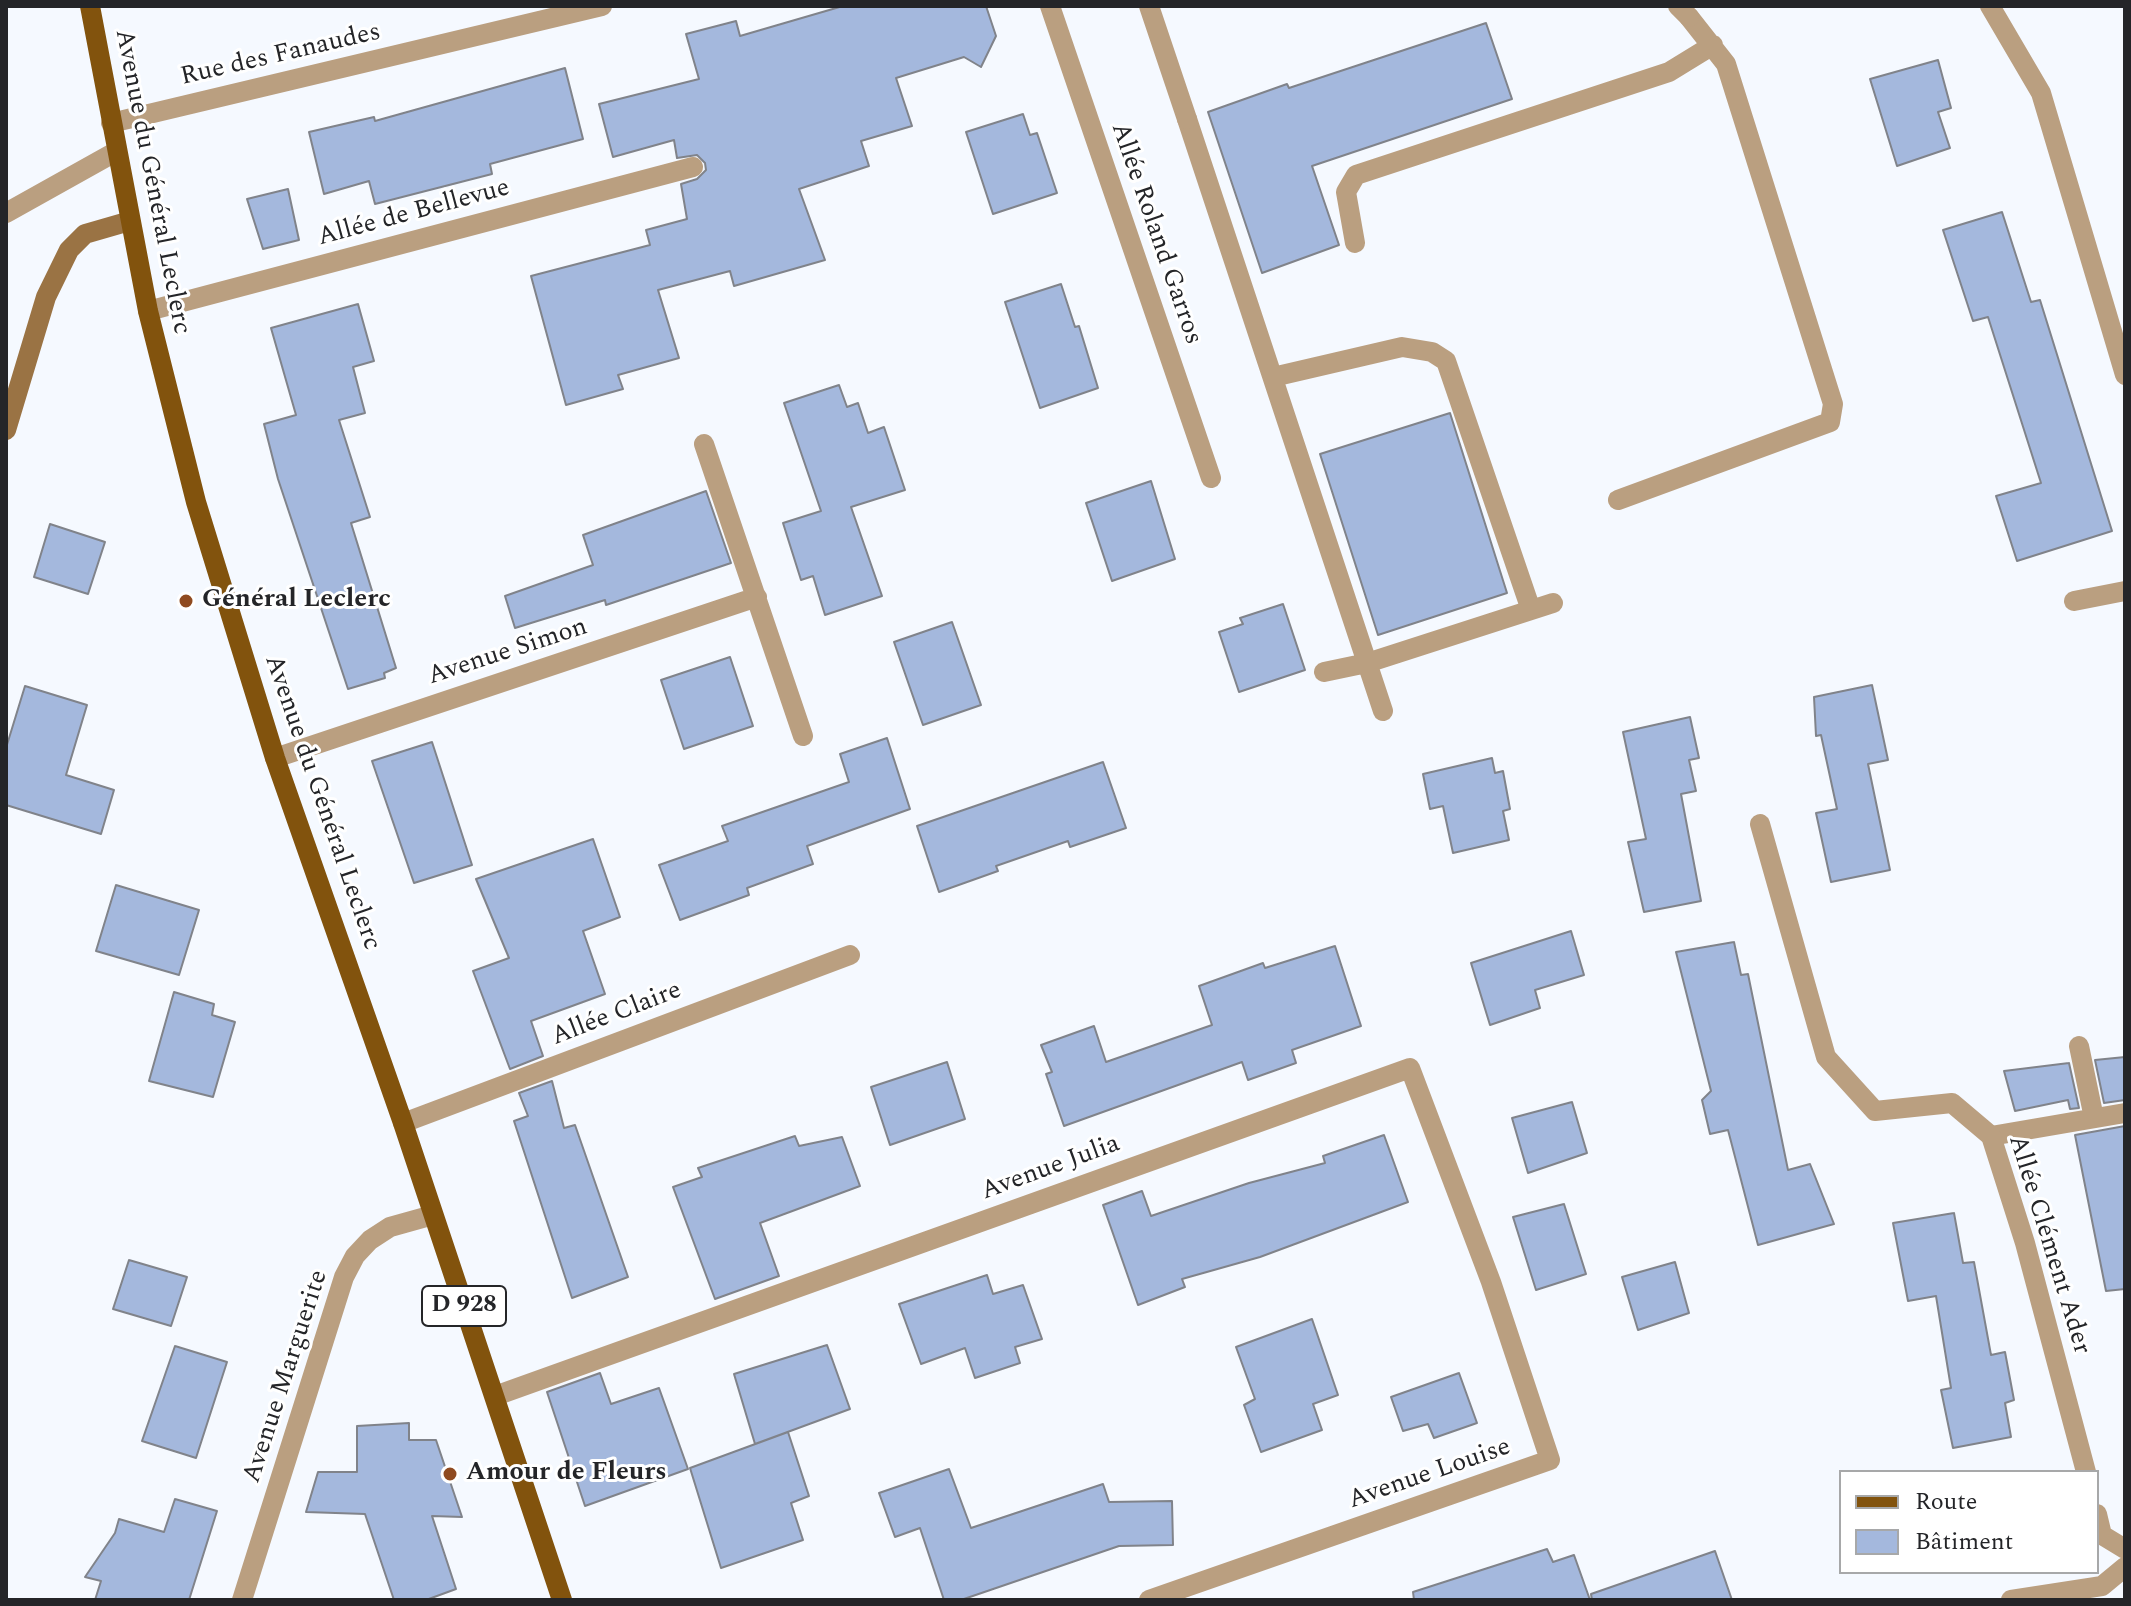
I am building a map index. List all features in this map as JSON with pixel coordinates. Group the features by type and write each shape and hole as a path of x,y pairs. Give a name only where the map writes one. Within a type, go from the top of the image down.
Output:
{"main road":[{"name":"Avenue du Général Leclerc","path":"90,6 148,311 196,502 275,758 403,1123 562,1600"}],"street":[{"name":"Rue des Fanaudes","path":"111,123 602,6"},
{"name":"Allée Roland Garros","path":"1050,6 1211,478"},
{"path":"1149,6 1383,711"},
{"path":"1990,6 2041,93 2125,375"},
{"path":"1618,500 1830,422 1833,404 1726,64 1683,12"},
{"path":"1355,243 1346,192 1356,175 1669,72 1713,45"},
{"path":"6,213 117,151"},
{"name":"Allée de Bellevue","path":"148,311 693,167"},
{"path":"6,430 46,297 69,250 85,234 130,221"},
{"path":"1273,377 1402,347 1432,352 1446,361 1531,610"},
{"path":"704,444 803,736"},
{"path":"2074,601 2125,591"},
{"name":"Avenue Simon","path":"275,758 757,597"},
{"path":"1324,672 1367,663 1553,603"},
{"name":"Allée Clément Ader","path":"1760,824 1826,1057 1875,1111 1952,1103 1991,1136 2025,1243 2085,1470"},
{"name":"Allée Claire","path":"403,1123 850,955"},
{"path":"2079,1046 2094,1118"},
{"name":"Avenue Julia","path":"495,1396 1410,1068 1491,1282"},
{"path":"1991,1136 2125,1113"},
{"name":"Avenue Marguerite","path":"242,1600 349,1266 370,1240 390,1227 433,1215"},
{"name":"Avenue Louise","path":"1149,1600 1550,1460 1491,1282"},
{"path":"2099,1522 2102,1535 2125,1549"},
{"path":"2011,1600 2102,1586 2125,1567"}],"building":[{"path":"843,6 986,6 996,36 981,67 964,57 896,78 912,126 861,141 869,166 799,189 825,260 734,286 730,271 658,290 679,358 618,375 623,389 566,405 531,276 650,245 646,230 687,219 681,184 697,179 706,170 705,163 697,155 677,158 674,140 613,157 599,104 699,79 686,34 736,21 740,36"},
{"path":"1486,23 1512,99 1312,166 1339,245 1262,273 1208,112 1287,84 1289,88"},
{"path":"1938,60 1951,108 1938,112 1950,148 1897,166 1870,79"},
{"path":"565,68 583,139 490,164 492,174 375,204 369,181 324,194 309,132 374,117 375,121"},
{"path":"1023,114 1030,135 1037,133 1057,193 993,214 966,132"},
{"path":"288,189 299,240 263,249 247,199"},
{"path":"2002,212 2031,302 2040,300 2112,531 2017,561 1996,496 2041,483 1988,317 1973,321 1943,230"},
{"path":"1061,284 1075,327 1079,326 1098,388 1040,408 1005,302"},
{"path":"358,304 374,361 353,367 365,413 339,420 370,517 351,523 396,668 384,673 385,678 348,689 278,479 264,424 296,415 271,328"},
{"path":"839,385 847,407 858,403 868,433 884,427 905,490 851,507 882,596 825,615 813,576 801,580 783,523 821,511 784,403"},
{"path":"1450,413 1507,593 1378,635 1320,454"},
{"path":"1151,481 1175,559 1112,581 1086,503"},
{"path":"706,491 731,563 606,605 605,600 515,628 505,596 593,565 583,535"},
{"path":"50,524 105,542 88,594 34,577"},
{"path":"1283,604 1305,670 1239,692 1219,632 1243,624 1240,618"},
{"path":"952,622 981,705 923,725 894,642"},
{"path":"730,657 753,726 684,749 661,680"},
{"path":"1872,685 1888,760 1868,764 1890,870 1831,882 1816,813 1837,809 1821,735 1816,736 1814,697"},
{"path":"25,686 87,705 66,775 114,790 101,834 6,805 6,748"},
{"path":"1690,717 1699,758 1689,760 1696,791 1681,794 1701,901 1644,912 1628,842 1646,839 1623,732"},
{"path":"887,738 910,809 807,846 813,864 747,888 749,895 680,920 659,865 728,841 722,826 849,782 840,754"},
{"path":"432,742 472,865 414,883 372,761"},
{"path":"1492,758 1495,773 1503,771 1510,809 1503,811 1509,840 1453,853 1443,806 1430,809 1423,774"},
{"path":"1103,762 1126,828 1070,847 1068,841 996,866 998,871 939,892 917,826"},
{"path":"593,839 620,917 583,931 605,994 531,1021 543,1056 510,1069 473,971 509,958 476,879"},
{"path":"116,885 199,910 179,975 96,951"},
{"path":"1571,931 1584,975 1535,990 1540,1008 1490,1025 1471,963"},
{"path":"1734,942 1741,975 1748,974 1788,1170 1810,1164 1834,1224 1758,1245 1728,1130 1710,1134 1702,1100 1711,1091 1676,952"},
{"path":"1335,946 1361,1026 1292,1050 1296,1063 1248,1080 1242,1062 1064,1126 1046,1074 1052,1072 1041,1045 1094,1026 1106,1062 1212,1025 1199,986 1263,963 1265,968"},
{"path":"174,992 214,1004 212,1015 235,1022 213,1097 149,1081"},
{"path":"2125,1057 2125,1100 2104,1103 2095,1060"},
{"path":"947,1062 965,1119 890,1145 871,1087"},
{"path":"2069,1063 2079,1108 2070,1109 2068,1100 2015,1111 2004,1071"},
{"path":"552,1081 564,1128 575,1125 628,1277 572,1298 514,1121 528,1116 519,1093"},
{"path":"1572,1102 1587,1153 1528,1173 1512,1118"},
{"path":"2125,1126 2125,1289 2106,1291 2075,1135"},
{"path":"1384,1135 1408,1202 1260,1257 1182,1279 1185,1287 1138,1305 1103,1205 1142,1191 1151,1216 1249,1183 1325,1163 1323,1156"},
{"path":"795,1136 799,1146 842,1137 860,1186 760,1223 779,1276 715,1299 673,1187 702,1177 698,1168"},
{"path":"1564,1204 1586,1274 1536,1290 1513,1217"},
{"path":"1954,1213 1963,1263 1974,1262 1991,1355 2005,1352 2014,1400 2005,1403 2011,1437 1953,1448 1941,1390 1951,1388 1936,1296 1908,1301 1893,1223"},
{"path":"129,1260 187,1277 171,1326 113,1309"},
{"path":"1675,1262 1689,1313 1638,1330 1622,1277"},
{"path":"987,1275 993,1294 1023,1285 1042,1339 1015,1347 1020,1363 975,1378 965,1348 921,1364 899,1304"},
{"path":"1312,1319 1338,1395 1313,1404 1322,1430 1261,1452 1244,1405 1255,1399 1236,1347"},
{"path":"827,1345 850,1409 755,1444 734,1374"},
{"path":"175,1346 227,1362 196,1458 142,1441"},
{"path":"600,1373 611,1404 659,1388 688,1469 585,1506 547,1392"},
{"path":"1459,1373 1477,1423 1434,1438 1428,1424 1403,1431 1391,1397"},
{"path":"409,1423 409,1440 436,1440 462,1517 432,1516 456,1589 426,1600 394,1600 365,1514 306,1512 318,1472 357,1472 357,1426"},
{"path":"788,1432 809,1496 791,1503 803,1540 721,1568 690,1468"},
{"path":"949,1469 971,1528 1103,1484 1109,1502 1172,1501 1173,1545 1119,1546 961,1600 944,1600 920,1528 895,1537 879,1493"},
{"path":"175,1499 217,1511 189,1600 95,1600 101,1581 85,1577 115,1533 119,1519 164,1532"},
{"path":"1547,1549 1553,1562 1574,1555 1590,1600 1414,1600 1413,1592"},
{"path":"1715,1551 1732,1600 1592,1600 1591,1594"}],"place":[{"name":"Général Leclerc","path":"186,601"},
{"name":"Amour de Fleurs","path":"450,1474"}]}
